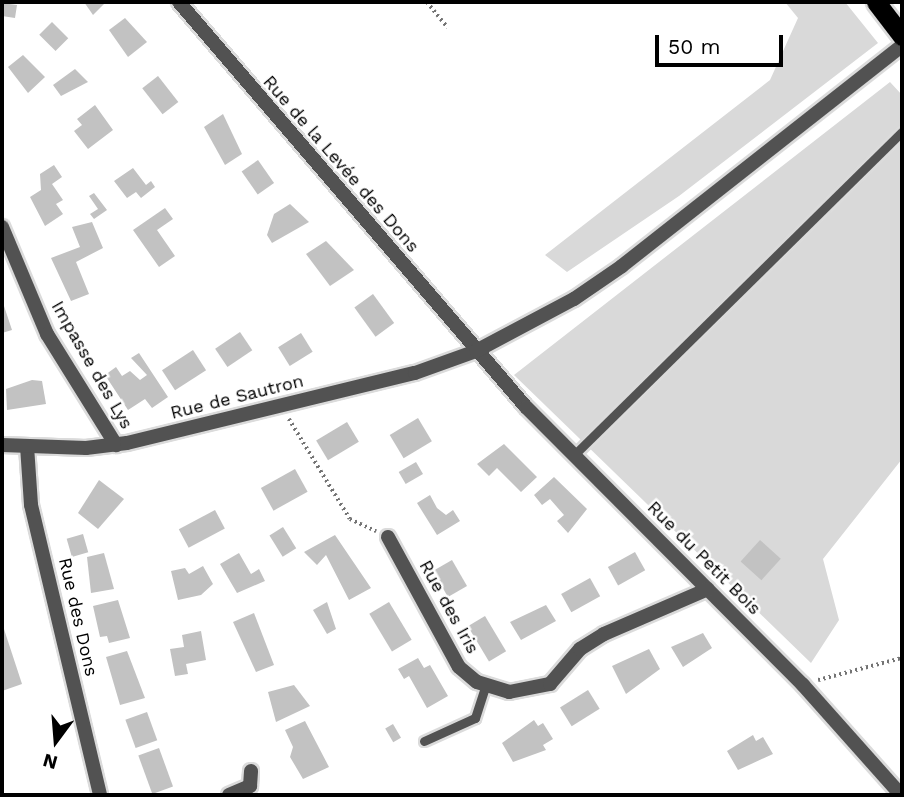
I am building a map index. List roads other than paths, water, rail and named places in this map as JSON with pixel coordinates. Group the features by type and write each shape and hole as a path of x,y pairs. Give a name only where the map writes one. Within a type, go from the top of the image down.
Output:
{"highway":[{"path":"876,2 902,36"}],"street":[{"name":"Rue de la Levée des Dons","path":"179,2 476,351"},
{"name":"Rue de Sautron","path":"2,445 116,445 415,373 476,351 606,277 902,46"},
{"name":"Impasse des Lys","path":"2,227 47,334 116,445"},
{"name":"Rue du Petit Bois","path":"476,351 574,455 803,685 901,795"},
{"name":"Rue des Dons","path":"27,446 31,506 100,795"},
{"name":"Rue des Iris","path":"388,537 459,667 486,685 509,692 550,684 580,649 604,634 708,589"},
{"path":"229,795 250,786 251,771"}],"lane":[{"path":"574,455 902,132"},
{"path":"424,741 475,718 486,685"}]}
